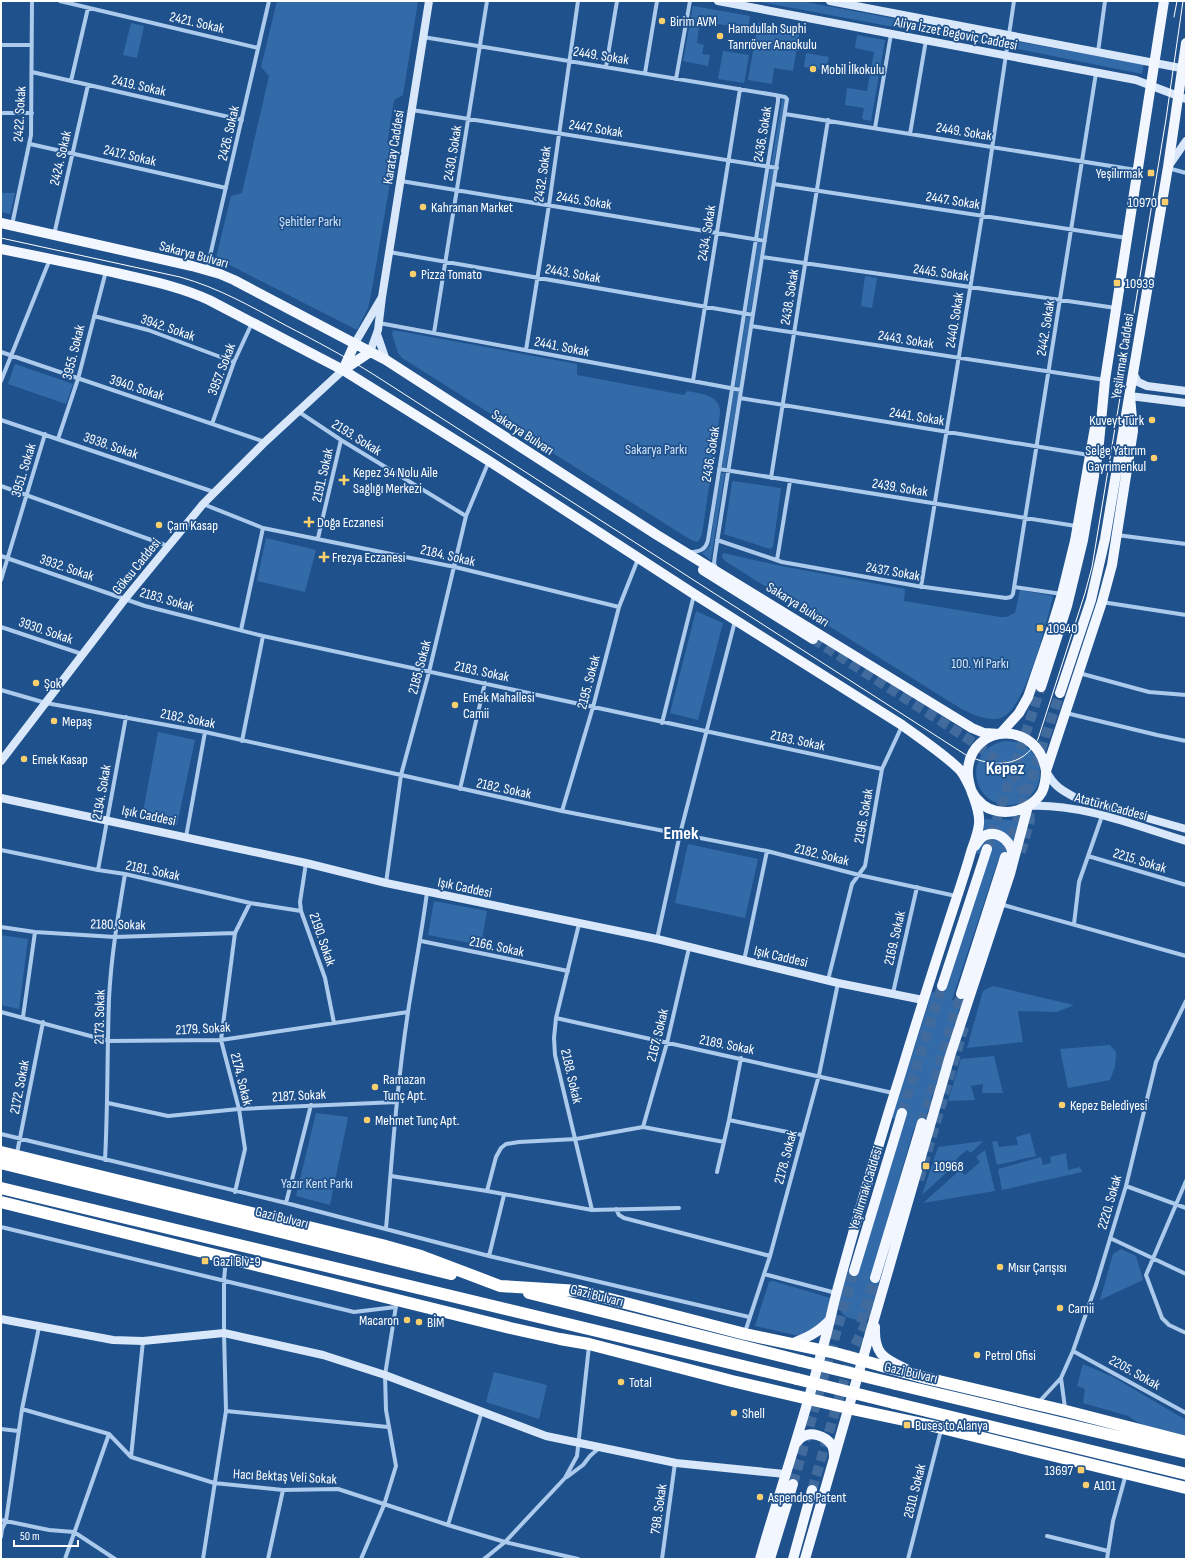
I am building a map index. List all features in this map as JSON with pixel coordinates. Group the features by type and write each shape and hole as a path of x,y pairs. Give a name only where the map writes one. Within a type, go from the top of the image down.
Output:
{"highway":[{"path":"1,1152 395,1249 421,1256 500,1286 579,1291 745,1334 822,1350 1186,1442"},
{"name":"Gazi Bulvarı","path":"1,1164 896,1384 1186,1453"},
{"path":"1,1188 1186,1474"},
{"path":"1,1202 227,1257 397,1303 589,1344 732,1381 942,1428 1127,1472 1186,1488"},
{"path":"476,1303 560,1339"}],"main road":[{"path":"1000,734 1019,713 1028,697 1062,594 1078,526 1105,380 1139,170 1164,1"},
{"name":"Yeşilırmak Caddesi","path":"1060,693 1091,600 1099,566 1130,396 1168,167 1182,98 1186,43"},
{"name":"Sakarya Bulvarı","path":"1,223 207,269 234,280 386,360 657,535 972,728 984,733 1000,734"},
{"path":"1,249 106,270 172,286 190,292 253,322 343,370 489,461 694,594 902,725 932,746 959,769 971,790 977,800 995,810 1011,812 1018,811 1036,800 1046,781 1045,761 1041,752 1030,741 1021,736 1000,734 989,738 980,744 971,757 968,769 968,778 971,790 980,815 979,827 894,1093 836,1293 809,1399 760,1559"},
{"path":"343,370 355,343"},
{"path":"343,370 370,352"},
{"path":"1041,687 1067,606 1083,540 1098,453 1105,380"},
{"path":"1046,771 1102,602 1112,565 1133,431 1130,396"},
{"path":"657,535 684,558 813,639"},
{"path":"804,1559 956,1038 1010,874 1028,806"},
{"path":"972,850 980,838 986,835 993,834 1008,841 1012,847 1013,853 1010,874"},
{"path":"942,986 987,849"},
{"path":"961,994 1005,857"},
{"name":"Yeşilırmak Caddesi","path":"854,1271 902,1113"},
{"path":"875,1278 922,1123"},
{"path":"876,1311 875,1339 877,1349 884,1359 909,1370 948,1383"},
{"path":"791,1344 808,1338 830,1320"},
{"path":"794,1445 803,1436 816,1434 831,1444 834,1449 834,1459"},
{"path":"770,1559 793,1484"},
{"path":"793,1559 812,1490"}],"street":[{"name":"2422. Sokak","path":"12,226 30,144 32,113 32,1"},
{"name":"2421. Sokak","path":"60,1 72,2 88,8 258,48"},
{"name":"2426. Sokak","path":"207,269 270,1"},
{"name":"Karatay Caddesi","path":"370,352 377,334 379,323 429,1"},
{"name":"2430. Sokak","path":"434,333 487,1"},
{"name":"2432. Sokak","path":"526,350 549,205 578,1"},
{"path":"606,67 617,1"},
{"path":"645,73 657,1"},
{"path":"676,78 690,1"},
{"name":"Aliya İzzet Begoviç Caddesi","path":"718,1 1136,80 1182,98"},
{"name":"Aliya İzzet Begoviç Caddesi","path":"830,1 855,3 1009,35 1184,68"},
{"path":"1009,35 1014,1"},
{"path":"1098,52 1106,1"},
{"path":"71,81 88,8"},
{"path":"875,128 891,34"},
{"name":"2440. Sokak","path":"921,587 982,216 1009,35"},
{"name":"2449. Sokak","path":"424,37 775,95"},
{"path":"910,134 926,40"},
{"path":"1,45 32,45"},
{"name":"2419. Sokak","path":"32,72 242,120"},
{"name":"2442. Sokak","path":"1015,587 1096,73"},
{"name":"2424. Sokak","path":"54,235 88,85"},
{"name":"2434. Sokak","path":"693,381 740,89"},
{"name":"2436. Sokak","path":"716,570 714,560 787,99 782,96 775,95"},
{"name":"2436. Sokak","path":"687,553 701,550 707,543 768,167 778,101 778,97 775,95"},
{"path":"778,101 782,96"},
{"name":"2447. Sokak","path":"412,110 777,168"},
{"path":"1,113 32,113"},
{"name":"2449. Sokak","path":"785,114 1139,170"},
{"name":"2438. Sokak","path":"771,478 828,120"},
{"path":"1186,141 1168,167 1186,173"},
{"name":"2417. Sokak","path":"30,144 226,188"},
{"name":"2445. Sokak","path":"400,181 765,241"},
{"name":"2447. Sokak","path":"774,184 1128,238"},
{"name":"2443. Sokak","path":"389,252 753,315"},
{"name":"2445. Sokak","path":"762,257 1116,308"},
{"path":"1,382 50,259"},
{"name":"3955. Sokak","path":"58,439 78,379 106,270"},
{"name":"Karatay Caddesi","path":"355,343 382,297"},
{"name":"3942. Sokak","path":"94,316 148,330 234,362"},
{"name":"3957. Sokak","path":"212,424 234,362 253,322"},
{"name":"2441. Sokak","path":"379,323 741,390"},
{"name":"2443. Sokak","path":"752,326 1105,380"},
{"path":"377,334 386,360"},
{"name":"3940. Sokak","path":"1,352 266,442"},
{"name":"Göksu Caddesi","path":"1,761 125,599 202,504 343,370"},
{"path":"1133,373 1138,382 1147,386 1186,391"},
{"path":"1130,396 1186,403"},
{"name":"2441. Sokak","path":"740,398 1090,455"},
{"name":"2193. Sokak","path":"299,412 341,440 466,516"},
{"name":"3938. Sokak","path":"1,420 214,492"},
{"name":"3951. Sokak","path":"1,580 45,434"},
{"name":"2191. Sokak","path":"318,538 341,440"},
{"name":"2185. Sokak","path":"386,883 401,775 429,672 466,516 489,461"},
{"name":"2439. Sokak","path":"719,469 1078,526"},
{"path":"777,560 790,480"},
{"path":"1,486 168,546"},
{"name":"2184. Sokak","path":"202,504 263,528 455,567 619,607"},
{"path":"241,630 263,528"},
{"path":"1116,535 1186,544"},
{"name":"2437. Sokak","path":"718,540 777,560 921,587 1006,598 1011,597 1015,587"},
{"name":"3932. Sokak","path":"1,556 125,599"},
{"name":"2195. Sokak","path":"562,812 593,707 619,607 638,558"},
{"path":"1015,587 1062,594"},
{"path":"662,723 694,594"},
{"name":"2183. Sokak","path":"125,599 170,613 263,636 485,683 662,723 882,769"},
{"path":"1102,602 1186,615"},
{"path":"657,939 680,834 735,620"},
{"name":"3930. Sokak","path":"1,627 83,655"},
{"path":"242,741 263,636"},
{"path":"1078,673 1149,692 1186,695"},
{"path":"460,789 485,683"},
{"name":"2182. Sokak","path":"1,690 46,703 205,732 562,812 767,851 859,875 958,896"},
{"path":"1066,713 1186,741"},
{"name":"2194. Sokak","path":"98,870 126,717"},
{"name":"2196. Sokak","path":"828,980 852,884 865,866 882,769 902,725"},
{"path":"186,837 205,732"},
{"name":"Atatürk Caddesi","path":"1046,771 1052,781 1061,790 1076,798 1186,828"},
{"name":"Işık Caddesi","path":"1,798 306,863 427,892 657,939 838,983 923,1000"},
{"name":"Atatürk Caddesi","path":"1028,806 1046,805 1068,808 1102,816 1186,841"},
{"path":"1074,924 1079,882 1102,816"},
{"name":"2181. Sokak","path":"1,850 98,870 125,874 250,902 301,911"},
{"path":"744,961 767,851"},
{"name":"2215. Sokak","path":"1088,856 1186,885"},
{"name":"2190. Sokak","path":"306,863 300,902 301,911 325,978 334,1022"},
{"name":"2173. Sokak","path":"105,1160 108,1103 109,998 115,937 125,874"},
{"name":"2169. Sokak","path":"893,993 917,887"},
{"path":"386,1229 397,1102 408,1012 421,941 427,892"},
{"name":"2174. Sokak","path":"235,1192 245,1149 239,1109 221,1040 235,933 250,902"},
{"path":"1000,904 1186,956"},
{"name":"2188. Sokak","path":"579,924 556,1018 554,1038 555,1055 592,1210"},
{"name":"2180. Sokak","path":"1,927 36,932 115,937 235,933"},
{"path":"23,1017 36,932"},
{"name":"2166. Sokak","path":"421,941 568,972"},
{"name":"2167. Sokak","path":"643,1127 667,1043 689,948"},
{"name":"2178. Sokak","path":"745,1334 749,1317 770,1256 819,1075 838,983"},
{"name":"2220. Sokak","path":"1061,1378 1073,1351 1126,1186 1156,1062 1186,1001"},
{"name":"2179. Sokak","path":"1,1012 43,1022 109,1041 221,1040 408,1012"},
{"name":"2189. Sokak","path":"556,1018 819,1075 894,1093"},
{"name":"2172. Sokak","path":"17,1156 43,1022"},
{"path":"717,1172 741,1058"},
{"name":"2187. Sokak","path":"108,1103 168,1116 239,1109 397,1102"},
{"path":"286,1203 311,1105"},
{"path":"729,1120 802,1135"},
{"path":"487,1191 496,1157 500,1148 506,1144 576,1139 643,1127 724,1142"},
{"path":"1,1134 235,1192 286,1203 489,1256 749,1317"},
{"path":"390,1176 487,1191 592,1210 679,1208"},
{"path":"1186,1180 1152,1258 1146,1276 1162,1318 1169,1325 1186,1333"},
{"path":"1126,1186 1186,1208"},
{"path":"489,1256 504,1195"},
{"path":"616,1209 619,1215 624,1218 770,1256"},
{"path":"1,1227 354,1312 397,1303 385,1375 388,1427 396,1466 384,1505 361,1559"},
{"path":"1110,1238 1186,1274"},
{"path":"203,1559 226,1411 224,1280 227,1257"},
{"path":"764,1274 836,1293"},
{"path":"1,1319 113,1340 143,1341 224,1333 323,1355 385,1375 546,1436 599,1448 676,1462 785,1474"},
{"path":"1,1537 2,1529 6,1521 18,1431 39,1326"},
{"path":"131,1457 143,1341"},
{"path":"565,1478 577,1456 589,1344"},
{"name":"2205. Sokak","path":"1073,1351 1186,1413"},
{"path":"1037,1404 1061,1378"},
{"path":"1061,1378 1066,1411"},
{"path":"22,1409 109,1434 65,1559"},
{"path":"226,1411 388,1427"},
{"path":"448,1525 482,1411"},
{"name":"2810. Sokak","path":"908,1559 942,1428"},
{"path":"1,1429 18,1431"},
{"name":"Hacı Bektaş Veli Sokak","path":"109,1434 131,1457 214,1483 283,1490 338,1489 384,1505 505,1542 578,1559"},
{"path":"484,1559 505,1542 565,1478 583,1465 599,1448"},
{"name":"798. Sokak","path":"662,1559 676,1462"},
{"path":"1107,1559 1113,1521 1127,1472"},
{"path":"268,1559 283,1490"},
{"path":"1,1520 50,1530 74,1532 115,1559"},
{"path":"1047,1536 1108,1551"}],"green space":[{"name":"Şehitler Parkı","path":"277,1 418,1 403,95 394,100 387,142 396,147 372,289 368,308 357,330 216,258 231,196 242,193 269,76 261,67"},
{"path":"755,1 801,1 1001,39 1000,47"},
{"path":"693,6 750,16 748,29 700,21 697,43 704,45 702,54 710,55 708,66 683,61"},
{"path":"131,23 144,26 137,58 123,55"},
{"path":"758,23 800,30 793,71 774,68 772,84 748,80"},
{"path":"857,35 885,40 871,121 862,119 864,108 845,105 847,88 867,91 874,52 855,48"},
{"path":"1019,42 1144,64 1142,74 1018,49"},
{"path":"723,51 749,55 744,83 718,79"},
{"path":"806,53 829,57 826,71 804,67"},
{"path":"782,99 785,100 774,165 771,165"},
{"path":"770,169 774,170 763,238 759,237"},
{"path":"1,193 15,193 10,214 1,212"},
{"path":"758,242 762,243 751,312 747,311"},
{"path":"865,276 877,278 872,308 861,306"},
{"path":"746,317 751,318 739,387 735,386"},
{"name":"Sakarya Parkı","path":"393,330 577,364 577,375 684,395 687,391 710,396 717,403 720,414 700,539 697,542 691,540 402,358 398,353 392,334"},
{"path":"15,364 73,384 66,404 8,384"},
{"path":"734,391 739,392 726,468 722,467"},
{"path":"721,473 725,473 710,560 702,553 708,549 710,545"},
{"path":"733,481 781,489 773,547 770,549 724,534"},
{"path":"266,538 316,550 305,592 257,581"},
{"name":"100. Yıl Parkı","path":"723,553 781,566 905,589 904,601 1000,617 1006,617 1015,613 1020,590 1053,596 1034,663 1018,699 1010,711 1001,718 991,719 974,715 960,708 725,561 722,557"},
{"path":"696,611 723,623 698,720 670,713"},
{"path":"158,732 195,740 177,825 142,817"},
{"path":"1008,741 1020,743 1031,750 1038,761 1040,773 1038,785 1031,796 1020,803 1008,805 996,803 985,796 978,785 976,773 978,761 985,750 996,743"},
{"path":"985,819 1022,820 1014,842 1004,833 997,831 983,832"},
{"path":"993,838 1002,842 1009,850 1007,863 998,860 952,1000 961,1003 922,1130 914,1128 871,1276 880,1279 873,1304 870,1312 863,1319 853,1319 844,1315 841,1311 839,1301 841,1292 849,1269 858,1272 901,1120 892,1118 932,992 940,995 986,856 976,853 982,843"},
{"path":"688,844 758,859 745,918 675,903"},
{"path":"434,901 487,911 481,945 428,935"},
{"path":"1,935 28,939 19,1009 1,1005"},
{"path":"993,986 1074,1005 1057,1012 1018,1011 1023,1042 967,1048 983,991"},
{"path":"1110,1045 1116,1052 1115,1067 1110,1080 1068,1088 1060,1049"},
{"path":"994,1056 1003,1093 982,1093 983,1084 971,1086 975,1100 948,1101 961,1059"},
{"name":"Yazır Kent Parkı","path":"316,1113 348,1117 330,1205 296,1196"},
{"path":"1030,1133 1036,1156 997,1165 992,1142 997,1141 999,1147 1018,1145 1016,1137"},
{"path":"983,1141 971,1153 967,1150 956,1159 958,1162 922,1195 938,1147"},
{"path":"985,1150 995,1191 923,1203 960,1170 965,1175 980,1162 976,1157"},
{"path":"1066,1153 1068,1170 1080,1167 1082,1172 1002,1190 998,1169 1041,1157 1043,1165 1051,1163 1050,1157"},
{"path":"1121,1249 1136,1256 1143,1280 1100,1300 1113,1254"},
{"path":"773,1281 834,1299 824,1324 799,1336 755,1326 769,1282"},
{"path":"1083,1364 1113,1377 1186,1420 1186,1436 1142,1425 1128,1416 1083,1403 1085,1389 1077,1386"},
{"path":"494,1372 547,1385 539,1419 486,1402"}],"tunnel":[{"path":"813,639 970,740 1005,766 1023,790 1028,804 1030,820 1020,855"},
{"path":"987,849 1041,687"},
{"path":"1007,851 1060,693"},
{"path":"902,1113 942,986"},
{"path":"922,1123 961,994"},
{"path":"919,1180 964,1027"},
{"path":"793,1484 854,1271"},
{"path":"861,1323 875,1278"},
{"path":"855,1345 876,1304"},
{"path":"812,1490 853,1350"}],"tram line":[{"path":"1174,17 1177,1"},
{"path":"1,238 180,277 208,286 247,304 331,349 376,376 966,755 987,762 1006,763 1024,756 1032,749 1038,739 1092,567 1166,119 1183,1"}],"place":[{"name":"Birim AVM","path":"662,21"},
{"name":"Hamdullah Suphi Tanrıöver Anaokulu","path":"720,36"},
{"name":"Mobil İlkokulu","path":"813,69"},
{"name":"Yeşilırmak","path":"1151,173"},
{"name":"10970","path":"1165,202"},
{"name":"Kahraman Market","path":"423,207"},
{"name":"Pizza Tomato","path":"413,274"},
{"name":"10939","path":"1117,283"},
{"name":"Kuveyt Türk","path":"1152,420"},
{"name":"Selge Yatırım Gayrimenkul","path":"1154,458"},
{"name":"Kepez 34 Nolu Aile Sağlığı Merkezi","path":"344,480"},
{"name":"Doğa Eczanesi","path":"309,522"},
{"name":"Çam Kasap","path":"159,525"},
{"name":"Frezya Eczanesi","path":"324,557"},
{"name":"10940","path":"1040,628"},
{"name":"Şok","path":"36,683"},
{"name":"Emek Mahallesi Camii","path":"455,705"},
{"name":"Mepaş","path":"54,721"},
{"name":"Emek Kasap","path":"24,759"},
{"name":"Ramazan Tunç Apt.","path":"375,1087"},
{"name":"Kepez Belediyesi","path":"1062,1105"},
{"name":"Mehmet Tunç Apt.","path":"367,1120"},
{"name":"10968","path":"926,1166"},
{"name":"Gazi̇ Blv-9","path":"205,1261"},
{"name":"Mısır Çarışısı","path":"1000,1267"},
{"name":"Camii","path":"1060,1308"},
{"name":"Macaron","path":"407,1320"},
{"name":"BİM","path":"419,1322"},
{"name":"Petrol Ofisi","path":"977,1355"},
{"name":"Total","path":"621,1382"},
{"name":"Shell","path":"734,1413"},
{"name":"Buses to Alanya","path":"907,1425"},
{"name":"13697","path":"1081,1470"},
{"name":"A101","path":"1086,1485"},
{"name":"Aspendos Patent","path":"760,1497"}],"district":[{"name":"Kepez","path":"1005,768"},
{"name":"Emek","path":"681,833"}]}
